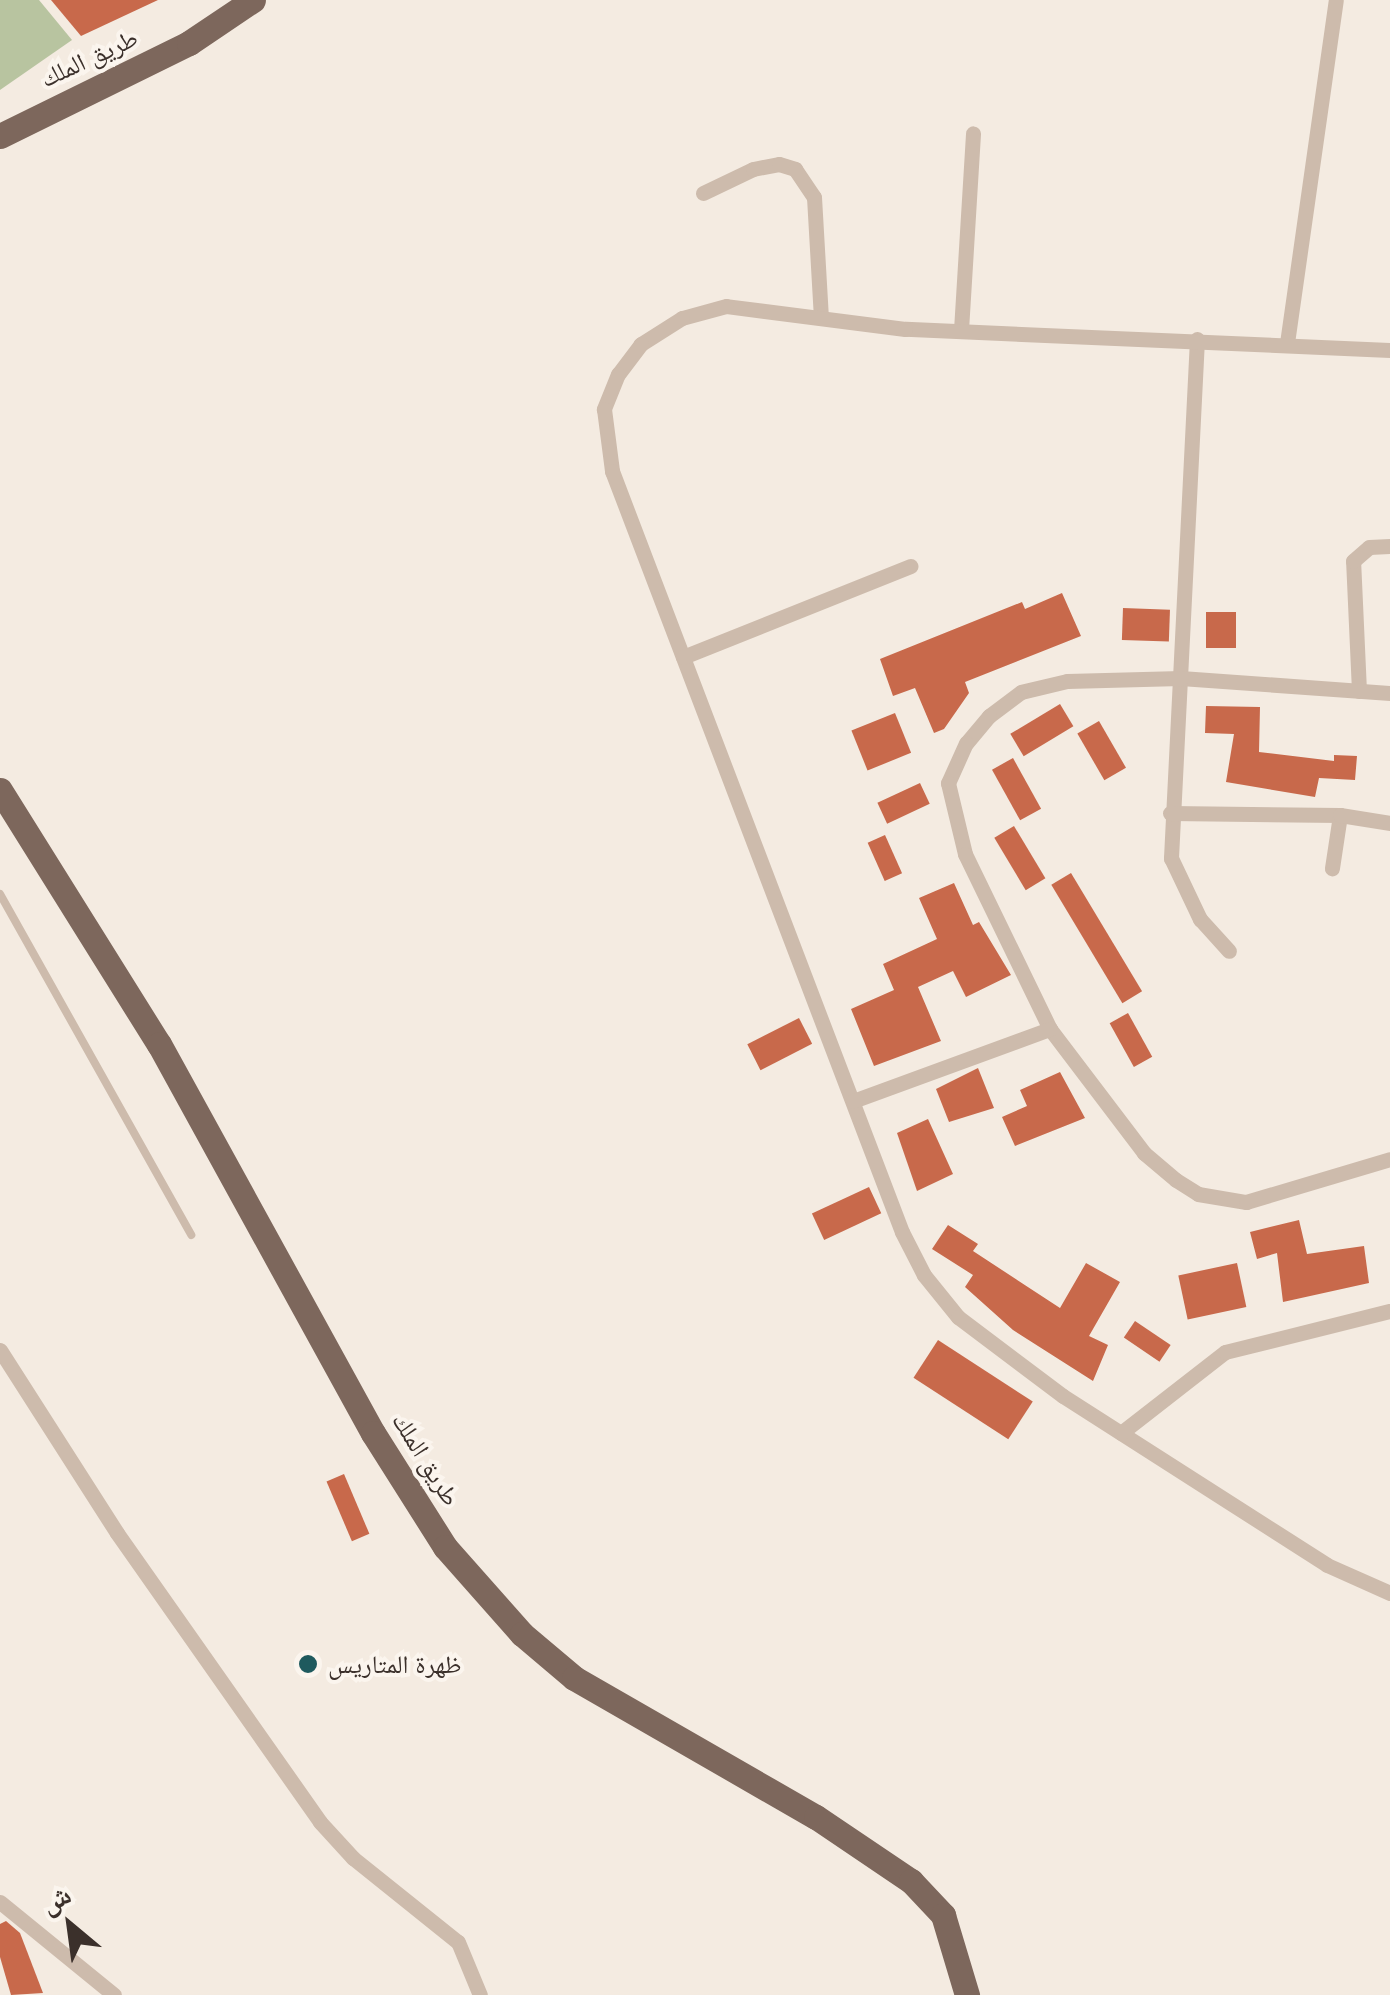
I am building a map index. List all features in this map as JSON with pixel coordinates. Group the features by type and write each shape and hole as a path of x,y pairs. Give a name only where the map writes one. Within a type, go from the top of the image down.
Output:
{"main road":[{"name":"طريق الملك","path":"0,136 189,43 253,0"},
{"name":"طريق الملك","path":"0,790 160,1044 373,1433 445,1547 522,1634 574,1678 816,1817 911,1881 944,1915 967,1995"}],"street":[{"path":"1287,343 1336,0"},
{"path":"962,330 973,133"},
{"path":"703,193 753,169 778,164 794,168 814,196 821,318"},
{"path":"1390,350 962,330 726,306 682,318 641,344 618,374 604,410 612,472 902,1232 958,1318 1122,1433 1327,1566 1390,1593"},
{"path":"1196,339 1170,858 1200,918 1229,950"},
{"path":"1360,691 1354,561 1369,546 1390,546"},
{"path":"682,657 910,566"},
{"path":"1390,693 1181,678 1067,681 1021,692 966,743 948,784 965,854 1050,1029 1144,1153 1198,1194 1246,1202 1390,1159"},
{"path":"1170,813 1340,815 1390,823"},
{"path":"1332,868 1340,815"},
{"path":"852,1101 1050,1029"},
{"path":"1122,1433 1224,1352 1390,1312"},
{"path":"0,1350 117,1533 309,1806 353,1858 458,1942 480,1995"},
{"path":"0,1902 114,1995"}],"lane":[{"path":"0,894 191,1236"}],"green space":[{"path":"0,0 39,0 72,40 0,90"}],"building":[{"path":"51,0 158,0 81,36"},
{"path":"1062,593 1081,636 965,682 969,693 944,729 934,733 915,688 893,696 880,659 1022,602 1025,609"},
{"path":"1123,608 1170,610 1169,642 1122,640"},
{"path":"1206,612 1236,612 1236,648 1206,648"},
{"path":"1060,704 1073,726 1024,756 1010,734"},
{"path":"1206,706 1260,707 1259,752 1334,761 1334,755 1357,756 1355,780 1319,778 1315,797 1226,782 1234,734 1205,733"},
{"path":"895,713 911,753 868,770 851,731"},
{"path":"1099,721 1126,768 1104,780 1077,734"},
{"path":"1013,758 1041,809 1020,820 992,770"},
{"path":"920,783 930,804 887,824 877,803"},
{"path":"1014,826 1045,878 1026,890 994,838"},
{"path":"885,835 902,873 885,881 868,843"},
{"path":"1071,873 1142,991 1122,1003 1051,885"},
{"path":"954,883 973,925 979,922 1011,975 966,997 953,971 918,987 941,1041 874,1066 851,1009 894,990 883,964 937,939 919,898"},
{"path":"1128,1013 1152,1057 1134,1067 1110,1023"},
{"path":"799,1018 812,1044 760,1070 747,1044"},
{"path":"978,1068 994,1108 949,1122 936,1089"},
{"path":"1060,1072 1085,1118 1015,1146 1002,1117 1027,1106 1020,1090"},
{"path":"928,1119 953,1174 917,1191 897,1133"},
{"path":"869,1187 881,1213 824,1240 812,1214"},
{"path":"1299,1220 1307,1254 1364,1246 1369,1283 1283,1302 1277,1253 1257,1259 1250,1232"},
{"path":"948,1225 978,1244 973,1251 1060,1308 1086,1263 1120,1282 1089,1336 1108,1345 1093,1381 1013,1330 965,1287 973,1275 932,1249"},
{"path":"1237,1263 1246,1307 1188,1319 1178,1275"},
{"path":"1135,1321 1171,1345 1159,1362 1124,1338"},
{"path":"938,1340 1033,1402 1008,1439 913,1378"},
{"path":"344,1474 369,1534 352,1541 327,1481"},
{"path":"6,1921 20,1933 43,1993 11,1995 0,1957 0,1924"}],"place":[{"name":"ظهرة المتاريس","path":"308,1664"}]}
